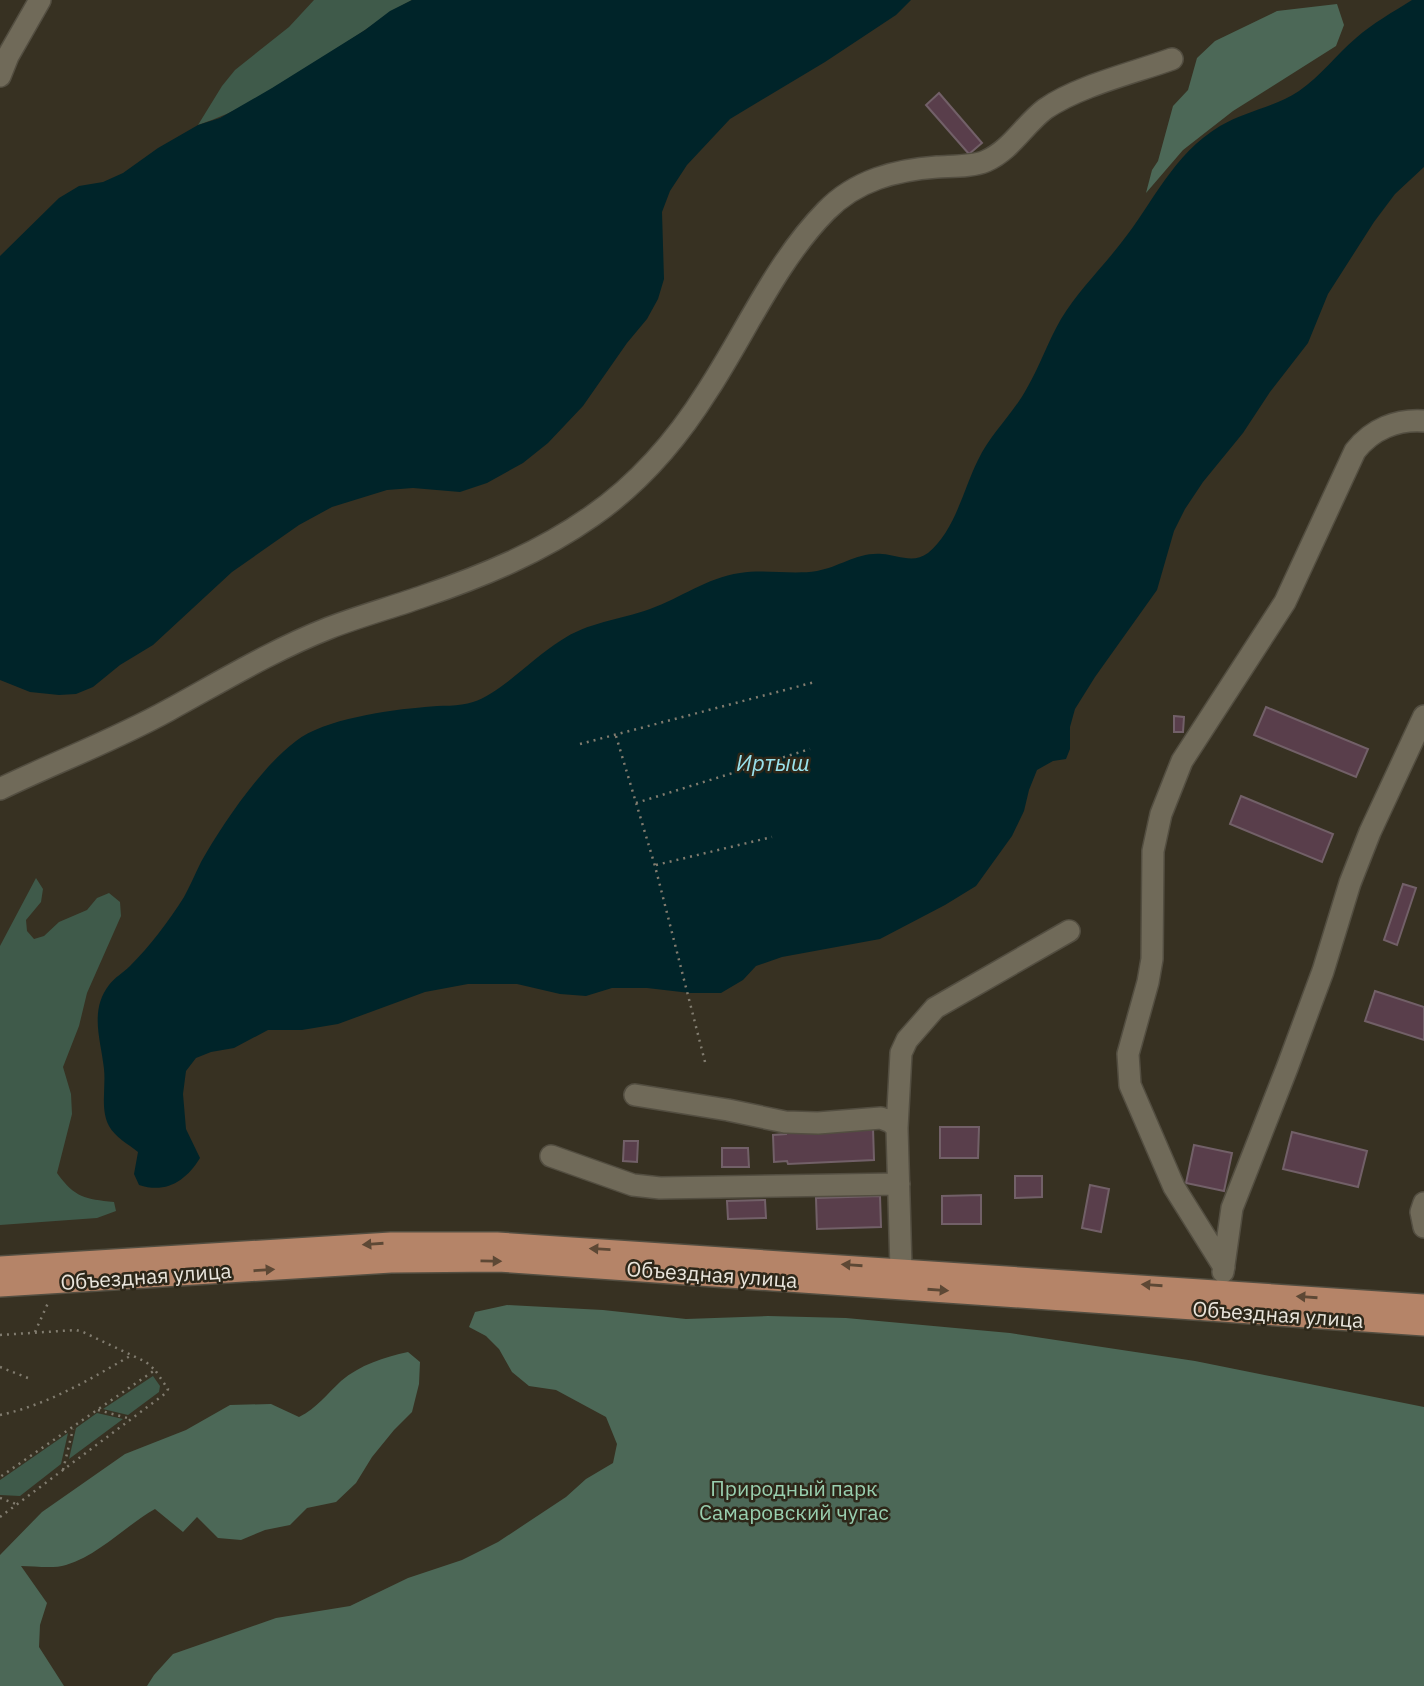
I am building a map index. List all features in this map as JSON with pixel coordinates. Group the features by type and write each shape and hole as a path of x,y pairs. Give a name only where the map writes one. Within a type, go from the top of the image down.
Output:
{"main road":[{"name":"Объездная улица","path":"0,1267 446,1241 614,1249 900,1278"},
{"name":"Объездная улица","path":"0,1286 391,1262 498,1261 900,1278 1219,1300 1424,1305"},
{"name":"Объездная улица","path":"1219,1300 1424,1325"}],"lane":[{"path":"0,76 8,56 40,0"},
{"path":"0,789 168,711 281,649 331,627 428,595 525,556 564,535 623,491 674,438 707,392 771,283 802,239 826,211 848,192 879,177 912,169 984,162 1004,151 1046,108 1063,99 1172,59"},
{"path":"1224,1267 1174,1187 1130,1085 1127,1069 1128,1054 1152,959 1153,851 1158,826 1182,761 1284,602 1355,451 1364,439 1380,429 1396,423 1424,421"},
{"path":"1219,1300 1232,1208 1323,971 1350,883 1370,832 1424,716"},
{"path":"900,1278 897,1128 901,1053 907,1040 934,1008 1069,931"},
{"path":"635,1095 785,1122 818,1123 881,1118 897,1128"},
{"path":"551,1156 633,1185 660,1188 899,1184"},
{"path":"1424,1203 1421,1212 1424,1227"}],"path":[{"path":"580,744 815,682"},
{"path":"616,736 654,866 705,1062"},
{"path":"635,803 810,749"},
{"path":"654,866 772,837"},
{"path":"35,1332 48,1301"},
{"path":"0,1335 83,1332 155,1370 168,1389 0,1517"},
{"path":"0,1415 30,1409 100,1374 131,1355"},
{"path":"0,1367 27,1378"},
{"path":"0,1476 155,1370"},
{"path":"97,1410 131,1419"},
{"path":"63,1470 73,1427"},
{"path":"0,1498 16,1504"}],"green space":[{"path":"314,0 412,0 262,96 241,108 198,125 235,70 289,27"},
{"path":"1337,4 1344,25 1336,46 1233,111 1183,150 1146,193 1173,106 1188,90 1197,58 1215,41 1277,11"},
{"path":"36,878 43,889 41,902 26,920 27,931 34,939 44,936 59,922 87,910 97,898 109,893 120,902 121,916 87,993 79,1026 63,1067 71,1094 72,1114 57,1173 69,1188 81,1196 114,1202 116,1211 97,1218 0,1225 0,946"},
{"name":"Природный парк Самаровский чугас","path":"507,1305 603,1310 686,1319 768,1316 846,1318 1010,1333 1195,1361 1424,1407 1424,1686 147,1686 173,1654 276,1618 350,1606 408,1578 462,1560 498,1542 566,1497 586,1479 613,1463 617,1444 606,1417 556,1390 529,1386 512,1372 499,1349 486,1336 469,1327 475,1312"},
{"path":"408,1352 420,1362 419,1384 412,1412 372,1457 356,1483 336,1502 307,1508 290,1525 265,1530 241,1540 218,1538 197,1517 183,1532 155,1509 78,1560 55,1567 21,1566 47,1603 40,1625 39,1647 64,1686 0,1686 0,1555 42,1512 125,1454 186,1430 230,1405 271,1404 299,1417 317,1405 356,1370 381,1359"},
{"path":"153,1376 160,1386 159,1392 128,1415 103,1409"},
{"path":"97,1413 123,1419 69,1459 76,1428"},
{"path":"68,1433 61,1464 20,1496 0,1495 0,1480"}],"water":[{"path":"412,0 911,0 896,15 825,62 730,119 687,165 670,191 662,212 664,279 658,299 647,319 583,406 548,443 523,463 487,483 460,492 413,488 387,490 332,507 299,525 232,572 153,645 120,665 93,687 76,694 59,695 30,692 0,680 0,256 59,198 79,186 103,182 123,173 158,148 198,125 220,118 272,88 365,30 390,11"},
{"name":"Иртыш","path":"1412,0 1424,0 1424,167 1395,194 1374,222 1328,294 1308,343 1185,509 1174,531 1157,590 1075,709 1070,727 1070,749 1066,759 1053,761 1037,770 1024,811 1012,836 976,886 880,939 782,957 756,966 743,980 721,993 612,988 586,996 560,994 517,984 468,984 425,992 338,1024 302,1030 268,1030 234,1048 196,1058 186,1071 183,1094 186,1129 200,1158 182,1179 174,1184 158,1188 139,1185 134,1174 138,1152 118,1137 106,1119 104,1069 98,1026 99,1005 109,985 166,924 231,814 283,752 308,733 340,721 394,710 468,704 495,691 571,635 593,625 650,609 728,576 749,572 817,571 873,554 917,558 928,553 952,522 983,450 1032,380 1061,319 1133,227 1176,165 1203,138 1220,126 1299,91 1363,33"}],"building":[{"path":"939,93 982,143 969,154 926,105"},
{"path":"1266,707 1368,749 1356,777 1254,735"},
{"path":"1174,716 1184,717 1183,732 1174,732"},
{"path":"1241,796 1333,834 1322,862 1230,824"},
{"path":"1403,884 1416,888 1397,945 1384,940"},
{"path":"1375,991 1424,1007 1424,1040 1365,1021"},
{"path":"940,1127 979,1127 978,1158 940,1158"},
{"path":"873,1128 874,1160 788,1164 787,1161 774,1162 773,1135"},
{"path":"1292,1132 1367,1151 1358,1187 1283,1169"},
{"path":"624,1141 638,1141 637,1162 623,1161"},
{"path":"1194,1145 1232,1153 1224,1191 1186,1183"},
{"path":"722,1148 748,1148 749,1167 722,1167"},
{"path":"1015,1176 1042,1176 1042,1197 1015,1198"},
{"path":"1090,1185 1109,1189 1101,1232 1082,1228"},
{"path":"981,1195 981,1224 942,1224 942,1196"},
{"path":"880,1196 881,1227 817,1229 816,1198"},
{"path":"765,1200 766,1218 728,1219 727,1201"}]}
